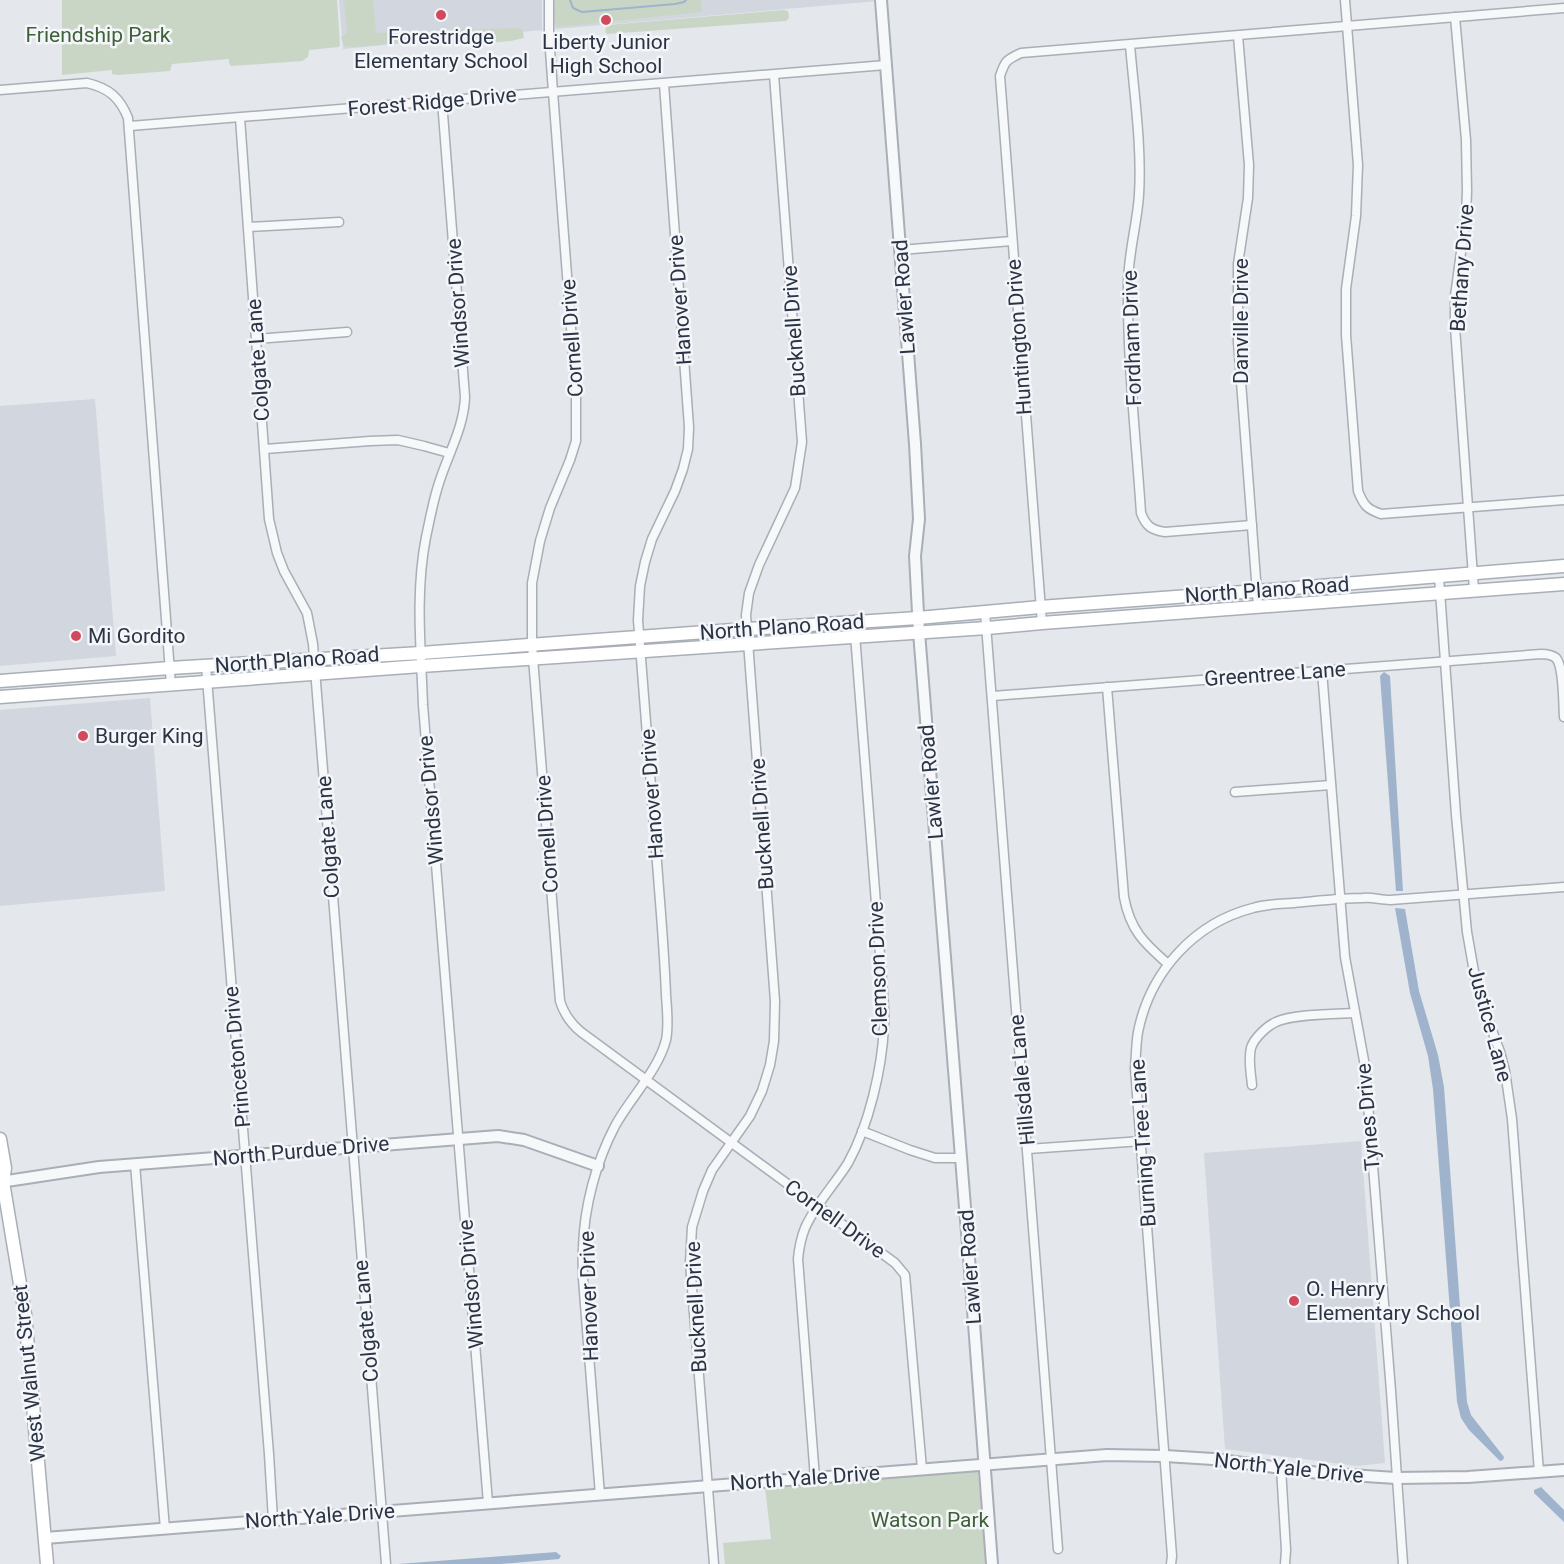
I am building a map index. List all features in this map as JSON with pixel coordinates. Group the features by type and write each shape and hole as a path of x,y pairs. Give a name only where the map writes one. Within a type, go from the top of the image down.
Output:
{"main road":[{"name":"North Plano Road","path":"0,681 918,618 1564,566"},
{"name":"North Plano Road","path":"0,697 987,628 1564,584"},
{"path":"46,678 55,684 61,693 67,684 106,673"},
{"name":"West Walnut Street","path":"0,1139 5,1168 1,1181 25,1314 47,1564"}],"street":[{"name":"Cornell Drive","path":"549,0 549,36 576,393 576,441 540,541 532,583 532,645 560,1001 564,1013 572,1024 895,1263 905,1275 922,1469"},
{"name":"Lawler Road","path":"882,0 915,444 919,519 915,556 918,618 992,1564"},
{"path":"1345,0 1358,165 1356,216 1346,289 1346,335 1358,491 1362,502 1369,510 1381,514 1564,500"},
{"path":"1130,45 1564,8 1564,13"},
{"name":"Bethany Drive","path":"1455,17 1466,140 1467,191 1466,216 1455,296 1455,327 1474,590"},
{"name":"Danville Drive","path":"1238,36 1249,165 1248,198 1238,264 1238,342 1258,606"},
{"name":"Huntington Drive","path":"1042,623 1000,76 1008,59 1021,53 1130,45"},
{"name":"Fordham Drive","path":"1130,45 1140,165 1139,197 1131,249 1128,295 1141,513 1144,522 1149,526 1165,532 1252,525"},
{"name":"Forest Ridge Drive","path":"130,126 886,65"},
{"name":"Bucknell Drive","path":"714,1564 690,1263 692,1227 712,1170 750,1116 762,1091 774,1041 775,1001 746,615 749,593 759,565 795,488 802,442 774,75"},
{"path":"0,90 87,83 100,86 118,99 125,110 130,126 171,685"},
{"name":"Hanover Drive","path":"600,1495 582,1248 590,1196 598,1166 615,1126 634,1094 647,1080 659,1057 666,1040 668,1021 638,620 640,586 645,562 652,539 675,491 688,448 689,427 664,84"},
{"name":"Windsor Drive","path":"442,101 465,397 461,423 438,485 426,539 420,587 419,625 424,717 488,1503"},
{"name":"Colgate Lane","path":"240,118 269,519 272,537 284,571 307,614 313,644 386,1562"},
{"path":"249,227 339,222"},
{"path":"900,250 1012,241"},
{"path":"256,339 347,332"},
{"path":"265,449 398,440 449,453"},
{"name":"Justice Lane","path":"1439,577 1467,932 1476,983 1505,1071 1539,1472"},
{"name":"Hillsdale Lane","path":"985,612 1058,1548"},
{"name":"Clemson Drive","path":"815,1478 798,1259 800,1242 806,1226 849,1160 862,1131 877,1081 884,1026 854,622"},
{"name":"Greentree Lane","path":"993,696 1541,654 1556,658 1561,668 1564,717"},
{"name":"Princeton Drive","path":"206,666 273,1520"},
{"name":"Tynes Drive","path":"1322,671 1345,957 1365,1066 1403,1564"},
{"path":"1107,687 1127,914 1145,944 1168,964"},
{"path":"1235,792 1331,785"},
{"name":"Burning Tree Lane","path":"1171,1564 1165,1456 1135,1068 1138,1032 1157,979 1168,964 1199,933 1209,926 1255,907 1340,898 1366,897 1390,900 1564,887"},
{"path":"1252,1085 1251,1047 1267,1027 1277,1021 1291,1018 1355,1013"},
{"path":"862,1131 935,1158 961,1158"},
{"name":"North Purdue Drive","path":"1,1181 99,1167 498,1136 524,1140 598,1166"},
{"path":"1028,1149 1142,1141"},
{"path":"135,1164 165,1529"},
{"name":"North Yale Drive","path":"45,1538 1107,1455 1214,1459 1319,1473 1396,1479 1468,1477 1564,1470"},
{"path":"1281,1468 1285,1564"}],"shaded area":[{"name":"Forestridge Elementary School","path":"339,0 542,0 542,30 343,49"},
{"name":"Liberty Junior High School","path":"554,0 878,0 878,1 555,29"},
{"path":"95,399 116,656 0,666 0,406"},
{"path":"150,698 165,891 0,906 0,710"},
{"name":"O. Henry Elementary School","path":"1361,1141 1385,1463 1357,1466 1225,1449 1204,1153"}],"green space":[{"name":"Friendship Park","path":"62,0 337,0 340,45 339,47 309,50 308,57 302,61 231,66 229,59 172,64 170,71 118,75 112,74 112,70 62,75"},
{"path":"344,0 373,0 376,33 395,32 402,35 403,40 397,43 344,46 341,37 347,33"},
{"name":"Liberty Junior High School","path":"555,0 701,0 702,12 556,27"},
{"path":"788,11 789,18 786,21 607,34 605,31 607,25"},
{"path":"520,28 524,38 511,41 451,46 447,44 448,35 453,30"},
{"name":"Watson Park","path":"978,1471 986,1564 725,1564 723,1543 771,1539 765,1487"}],"water":[{"path":"1384,672 1390,676 1403,891 1396,891 1380,676"},
{"path":"1395,908 1405,909 1419,991 1438,1055 1444,1087 1467,1402 1471,1415 1504,1457 1500,1461 1469,1430 1461,1418 1457,1402 1433,1089 1428,1056 1410,993"},
{"path":"1541,1487 1564,1510 1564,1522 1534,1493 1534,1490"},
{"path":"556,1552 561,1556 559,1559 501,1564 398,1564"}],"waterway":[{"path":"570,0 573,8 582,12 675,4 686,0"}],"place":[{"name":"Forestridge Elementary School","path":"441,15"},
{"name":"Liberty Junior High School","path":"606,20"},
{"name":"Mi Gordito","path":"76,636"},
{"name":"Burger King","path":"83,736"},
{"name":"O. Henry Elementary School","path":"1294,1301"}]}
